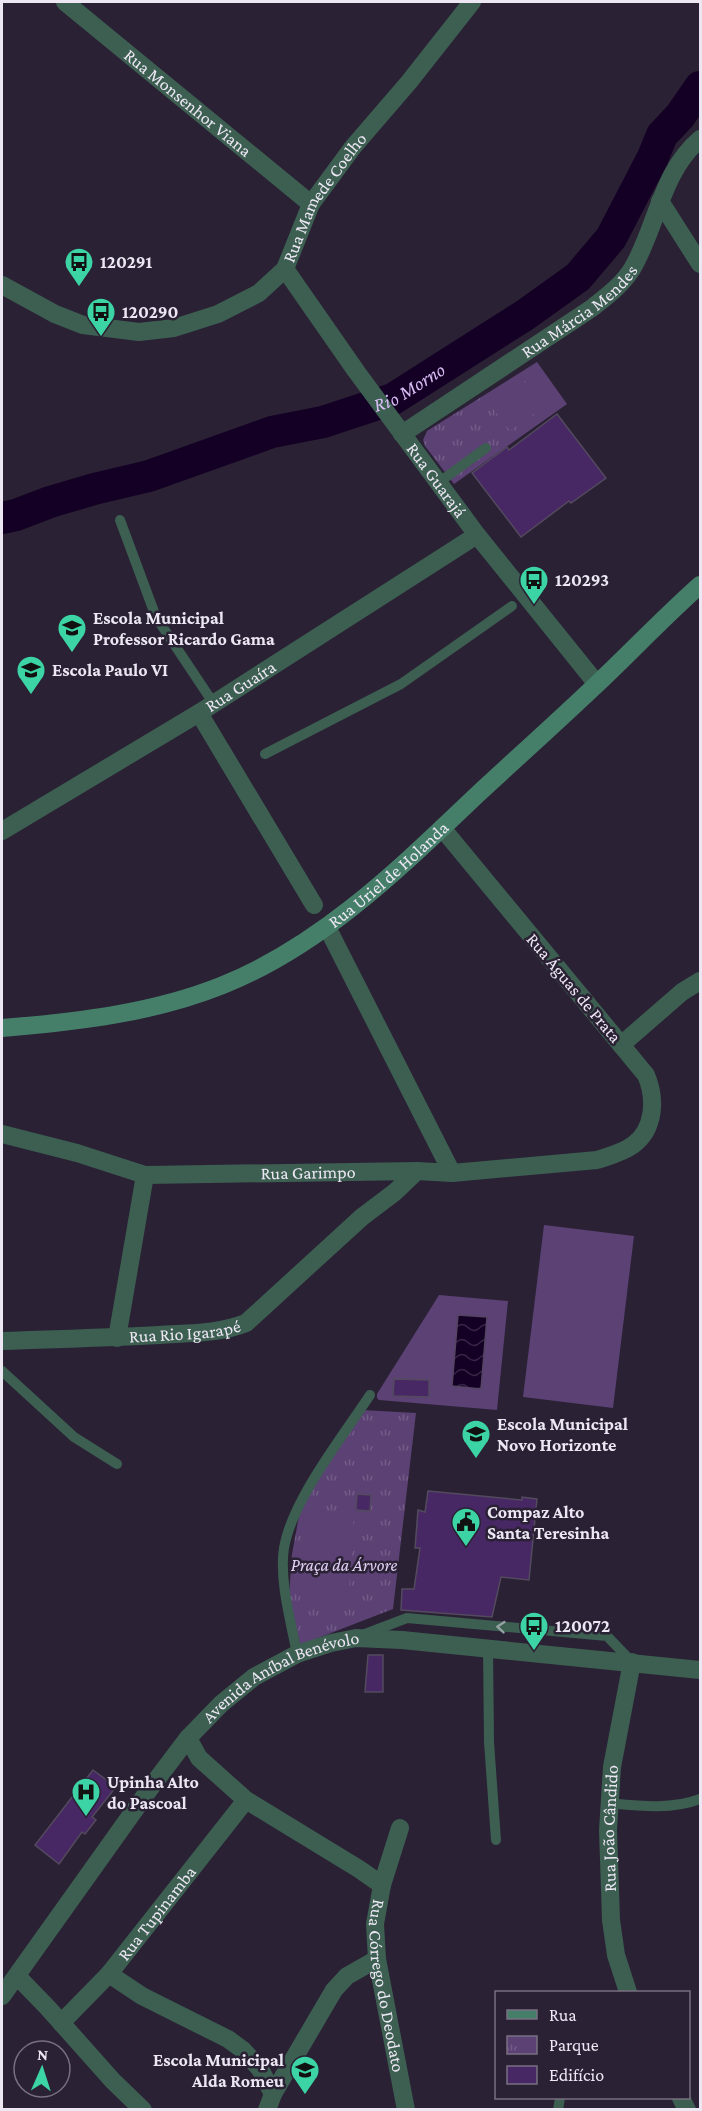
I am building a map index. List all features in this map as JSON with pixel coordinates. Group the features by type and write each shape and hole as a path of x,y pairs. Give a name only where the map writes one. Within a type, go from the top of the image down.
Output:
{"main road":[{"name":"Rua Uriel de Holanda","path":"2,1028 95,1018 169,1002 222,986 264,967 327,927 397,869 700,585"}],"street":[{"name":"Rua Monsenhor Viana","path":"65,2 311,204"},
{"name":"Rua Mamede Coelho","path":"2,285 34,304 83,325 138,332 174,328 218,314 259,293 285,269 311,204 354,147 410,82 472,2"},
{"name":"Rua Márcia Mendes","path":"402,434 592,308 615,290 631,270 644,245 660,201 686,152 700,138"},
{"path":"660,201 700,264"},
{"name":"Rua Guarajá","path":"285,269 356,371 477,535 519,601 597,684"},
{"name":"Rua Guaíra","path":"2,831 206,708 477,535"},
{"path":"206,708 314,905"},
{"name":"Rua Águas de Prata","path":"442,828 646,1075 653,1099 650,1122 643,1136 633,1145 617,1153"},
{"path":"327,927 452,1173"},
{"path":"621,1045 682,992 700,981"},
{"name":"Rua Garimpo","path":"2,1134 77,1153 146,1175 417,1171 452,1173 574,1163 597,1160 617,1153"},
{"name":"Rua Rio Igarapé","path":"2,1341 117,1338 207,1332 233,1328 246,1323 362,1217 395,1192 417,1171"},
{"path":"117,1338 146,1175"},
{"name":"Avenida Aníbal Benévolo","path":"2,1996 188,1738 221,1704 254,1677 297,1654 356,1638 488,1648 700,1670"},
{"name":"Rua João Cândido","path":"628,1991 616,1955 611,1920 608,1803 612,1767 632,1662"},
{"path":"188,1738 200,1758 246,1800 382,1885"},
{"name":"Rua Tupinamba","path":"61,2023 109,1974 246,1800"},
{"name":"Rua Córrego do Deodato","path":"400,1828 382,1885 375,1924 376,1959 406,2109"},
{"path":"270,2102 334,1990 347,1976 376,1959"},
{"path":"109,1974 142,1996 236,2044 260,2069 270,2102"},
{"path":"16,1976 143,2109"}],"lane":[{"path":"438,483 486,448"},
{"path":"120,520 156,617 206,708"},
{"path":"265,754 401,684 519,601"},
{"path":"2,1371 74,1437 117,1464"},
{"path":"297,1654 283,1574 284,1548 302,1498 370,1395"},
{"path":"356,1638 407,1618 607,1636 632,1662"},
{"path":"488,1648 489,1742 496,1840"},
{"path":"608,1803 660,1807 686,1805 700,1799"}],"green space":[{"path":"537,362 567,404 454,484 425,446 423,440 427,431"},
{"path":"536,374 555,398 510,431 492,407"},
{"path":"544,1225 634,1236 613,1408 523,1397"},
{"path":"439,1295 508,1301 497,1410 377,1398 377,1394"},
{"name":"Praça da Árvore","path":"362,1410 416,1413 393,1609 300,1645 289,1596 292,1554 299,1516 307,1498"},
{"path":"306,1511 354,1514 348,1603 300,1600"}],"water":[{"path":"458,1315 487,1317 481,1389 452,1386"}],"building":[{"path":"557,414 606,478 571,503 569,501 521,537 472,473 507,447 509,450"},
{"path":"394,1379 429,1380 429,1397 393,1396"},
{"path":"428,1491 522,1500 522,1497 537,1499 529,1580 501,1577 492,1617 401,1610 402,1589 414,1589 420,1548 415,1548 418,1510 425,1512"},
{"path":"357,1494 371,1495 370,1511 356,1510"},
{"path":"368,1655 383,1655 383,1692 365,1692"},
{"path":"93,1770 116,1787 92,1817 96,1820 85,1834 82,1832 59,1864 35,1845"}],"waterway":[{"name":"Rio Morno","path":"2,518 94,489 149,476 272,432 323,422 393,399 525,315 578,277 611,238 662,135 680,116 700,87"}],"place":[{"name":"120291","path":"79,288"},
{"name":"120290","path":"101,338"},
{"name":"120293","path":"534,606"},
{"name":"Escola Municipal Professor Ricardo Gama","path":"72,654"},
{"name":"Escola Paulo VI","path":"31,696"},
{"name":"Escola Municipal Novo Horizonte","path":"476,1460"},
{"name":"Compaz Alto Santa Teresinha","path":"466,1548"},
{"name":"120072","path":"534,1652"},
{"name":"Upinha Alto do Pascoal","path":"86,1818"},
{"name":"Escola Municipal Alda Romeu","path":"305,2096"}]}
